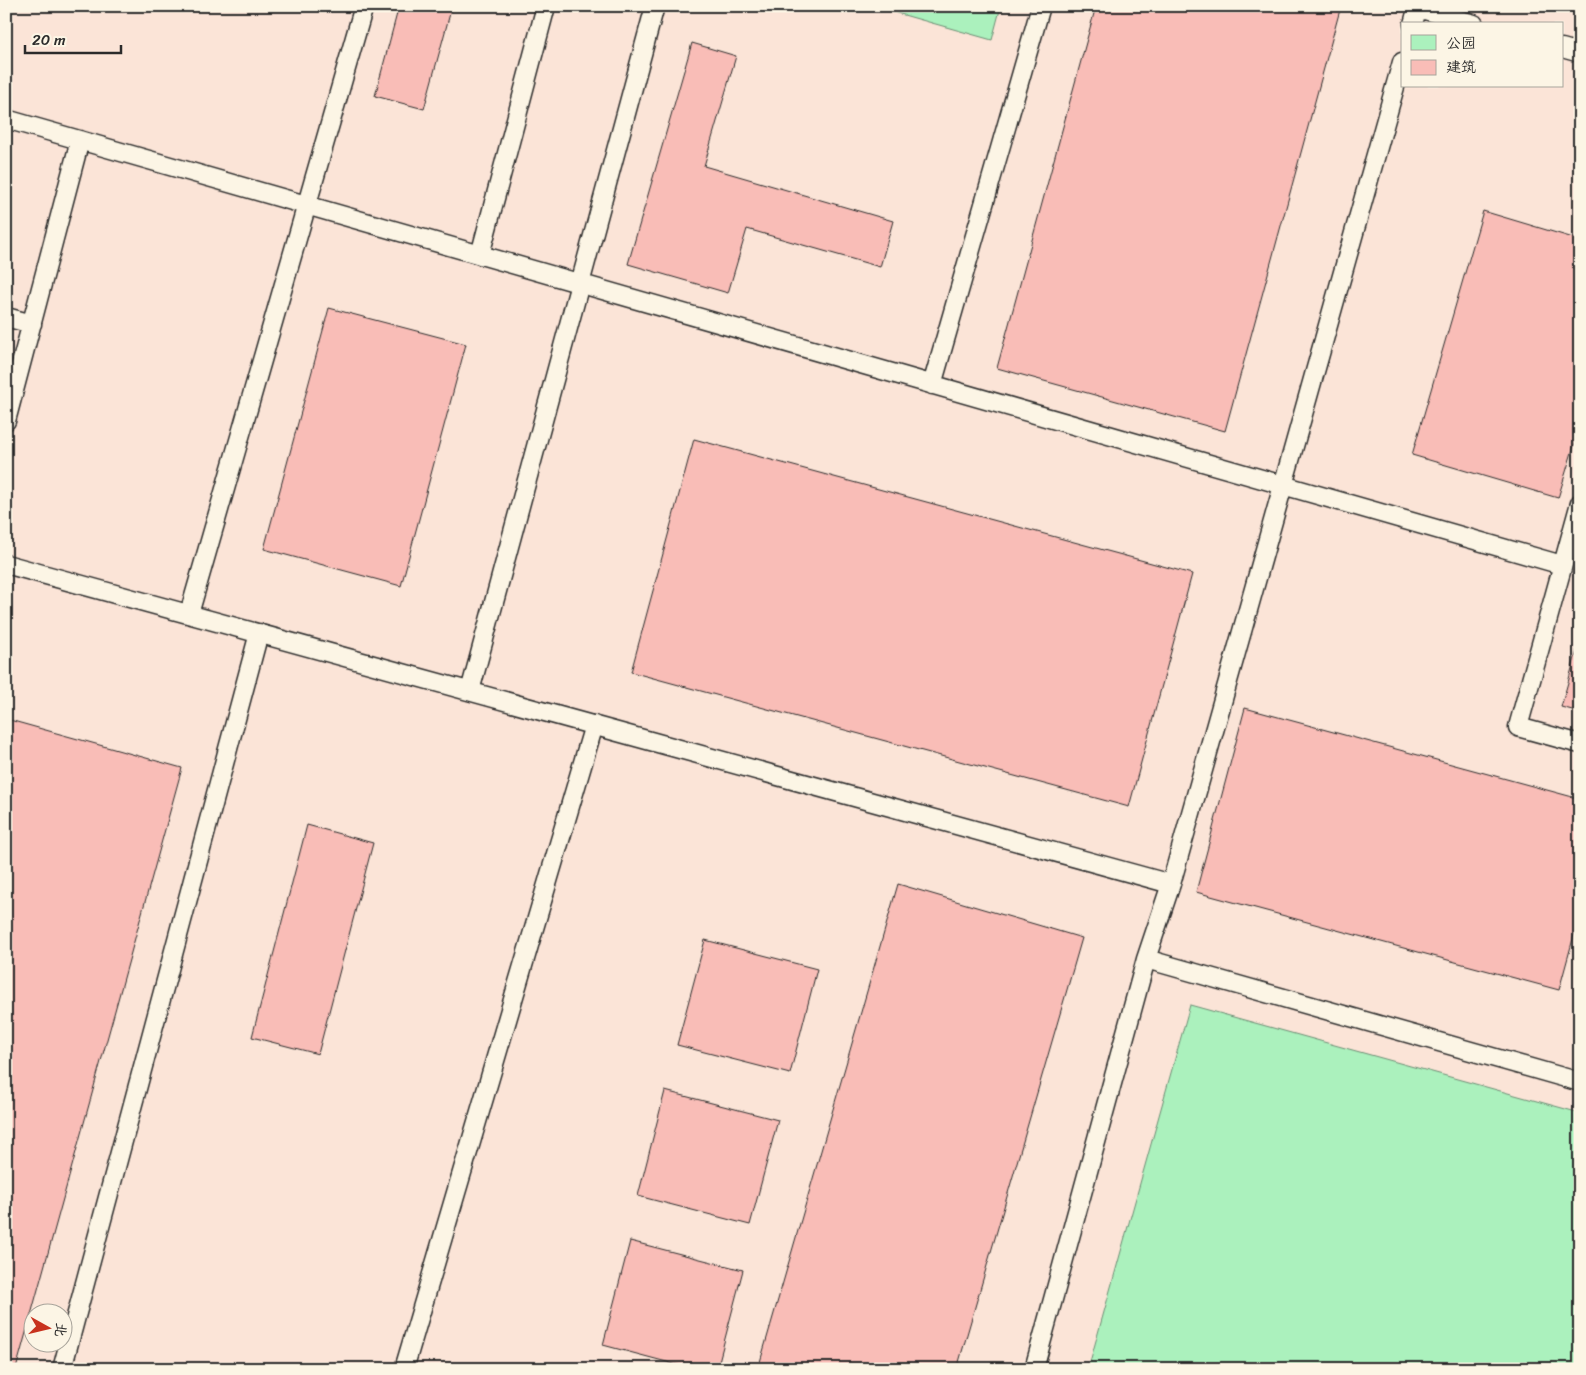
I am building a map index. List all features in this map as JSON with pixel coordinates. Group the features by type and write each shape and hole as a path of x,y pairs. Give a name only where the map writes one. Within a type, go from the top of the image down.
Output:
{"lane":[{"path":"189,614 364,6"},
{"path":"480,255 546,6"},
{"path":"470,691 654,6"},
{"path":"932,385 1041,6"},
{"path":"1416,13 1463,22"},
{"path":"1564,49 1580,53"},
{"path":"1034,1369 1146,959 1171,884 1401,66"},
{"path":"6,119 1562,565"},
{"path":"6,421 80,140"},
{"path":"6,317 32,324"},
{"path":"1580,503 1518,727 1580,744"},
{"path":"6,564 1171,884"},
{"path":"62,1369 259,633"},
{"path":"404,1369 594,725"},
{"path":"1146,959 1580,1082"}],"shaded area":[{"path":"6,6 1580,6 1580,1369 6,1369"}],"green space":[{"path":"872,6 1001,6 992,40"},
{"path":"1190,1005 1580,1113 1580,1369 1088,1369"}],"building":[{"path":"399,6 452,6 424,109 375,96"},
{"path":"1096,6 1341,6 1225,431 997,368"},
{"path":"692,43 736,56 704,166 893,221 880,267 747,229 728,293 628,264"},
{"path":"1483,211 1580,240 1580,426 1558,498 1412,455"},
{"path":"329,308 466,344 401,586 264,549"},
{"path":"694,439 1192,574 1129,807 631,672"},
{"path":"1580,640 1580,712 1561,707"},
{"path":"1245,708 1580,799 1580,913 1559,990 1196,892"},
{"path":"6,719 182,768 35,1302 22,1302 22,1347 16,1369 6,1369"},
{"path":"307,825 373,843 318,1054 252,1037"},
{"path":"898,884 1082,938 957,1369 758,1369"},
{"path":"705,940 817,969 790,1074 677,1045"},
{"path":"665,1091 778,1120 750,1225 638,1196"},
{"path":"630,1241 743,1270 717,1369 693,1369 603,1345"}]}
